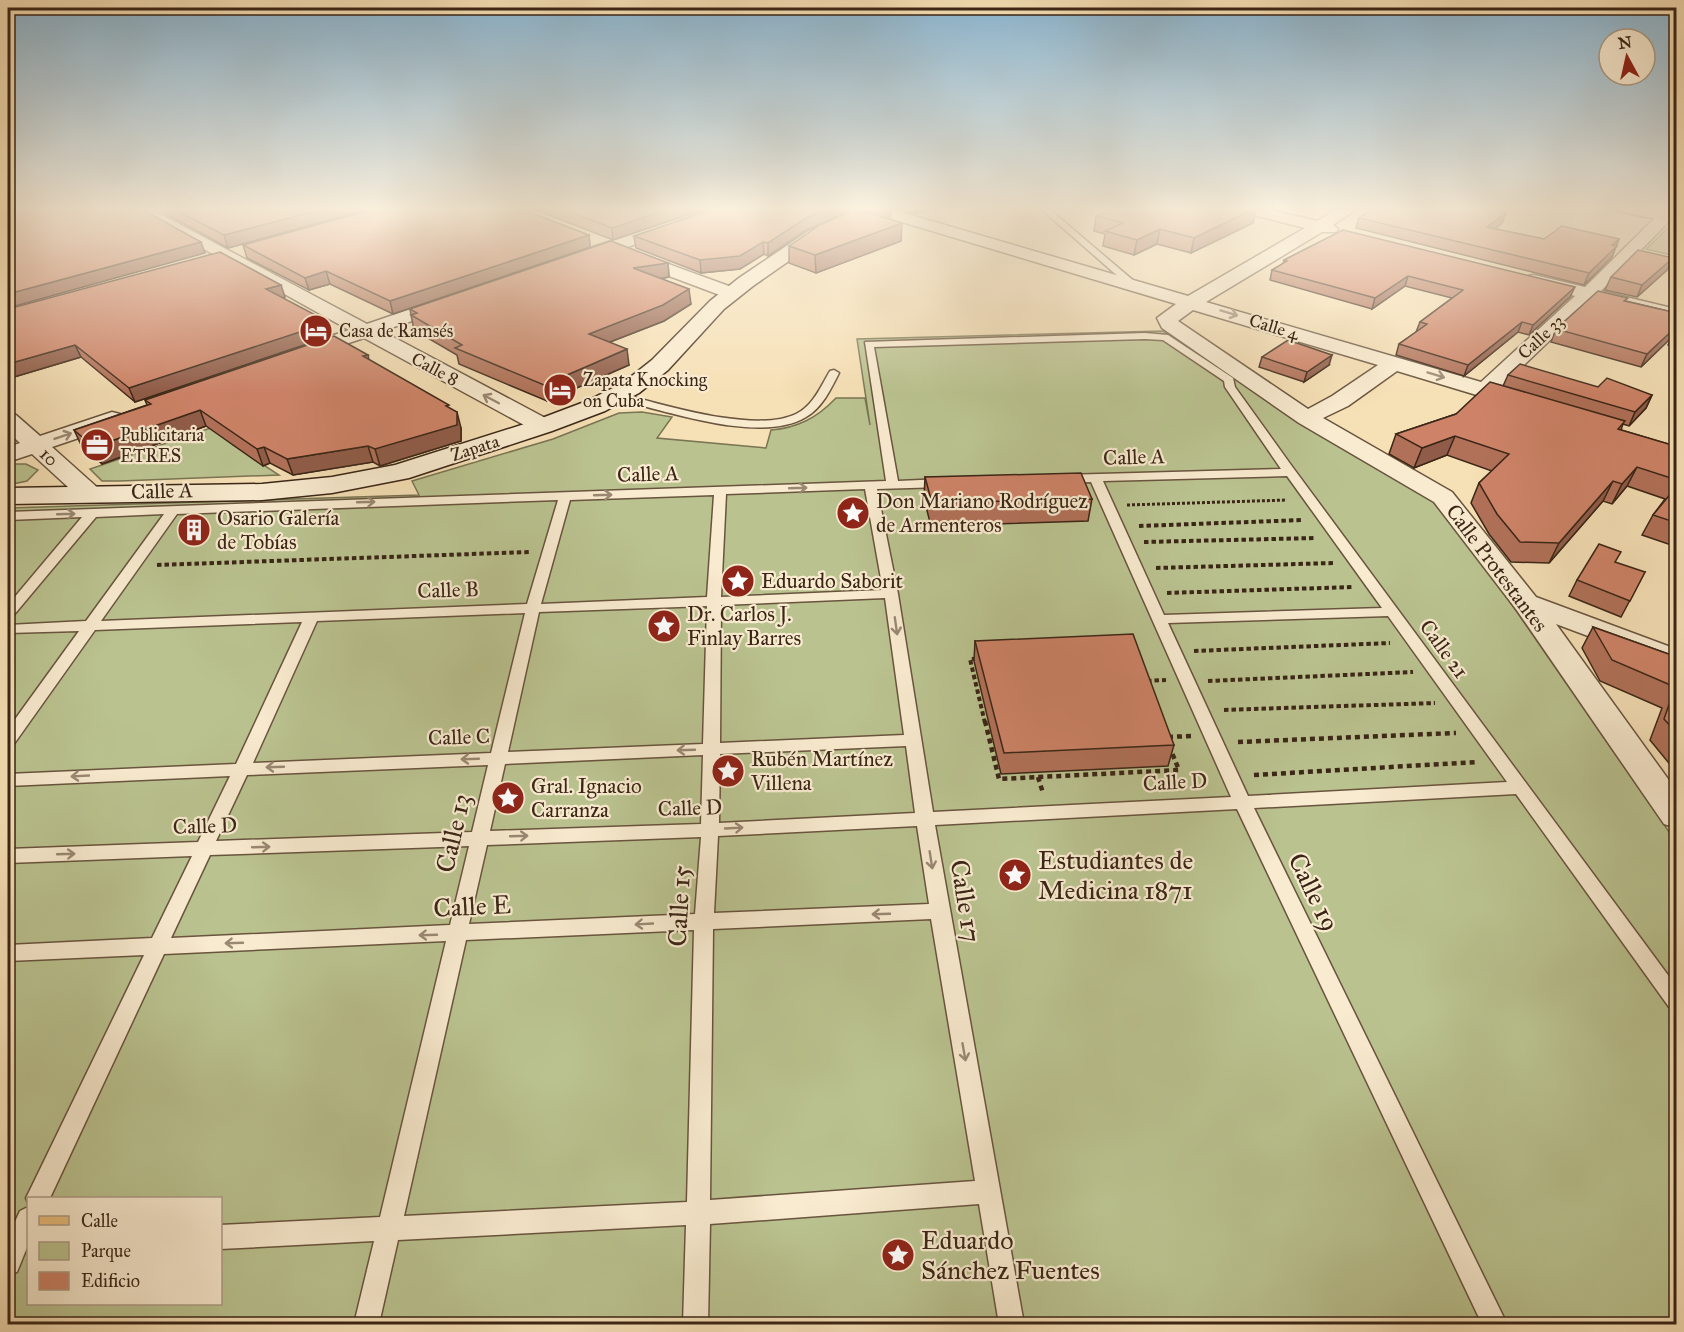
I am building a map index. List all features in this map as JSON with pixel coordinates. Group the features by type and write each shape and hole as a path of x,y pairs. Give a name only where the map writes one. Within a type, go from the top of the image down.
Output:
{"main road":[{"name":"Zapata","path":"8,496 91,504 332,485 400,472 543,426 618,396 660,365 731,293 763,270"}],"street":[{"name":"Calle 8","path":"252,270 543,426"},
{"path":"669,270 731,293"},
{"name":"Calle 4","path":"1085,270 1394,363 1480,394 1541,407"},
{"path":"1167,331 1167,318 1246,270"},
{"name":"Calle 33","path":"1480,394 1613,270"},
{"path":"1522,276 1677,315"},
{"path":"285,359 464,297"},
{"name":"Calle Protestantes","path":"1167,331 1306,418 1443,497 1526,603 1677,815"},
{"path":"1306,418 1340,401 1394,363"},
{"path":"8,456 127,414"},
{"name":"10","path":"8,420 37,445 91,504"},
{"path":"1526,603 1677,659"}],"lane":[{"path":"1116,270 1132,284"},
{"path":"893,485 869,344 1145,336 1167,331"},
{"name":"Calle 21","path":"1167,331 1229,380 1230,387 1355,563 1498,761 1677,1001"},
{"path":"618,396 674,411 775,423 799,417 818,402 834,373"},
{"name":"Calle A","path":"1048,480 1290,472"},
{"name":"Calle 19","path":"1095,478 1242,802 1495,1324"},
{"name":"Calle A","path":"8,516 91,504 174,509 952,483"},
{"name":"Calle 17","path":"870,486 891,594 939,911 1012,1324"},
{"name":"Calle 15","path":"696,1324 704,921 710,830 714,602 720,491"},
{"name":"Calle 13","path":"367,1324 533,608 564,496"},
{"path":"8,613 91,504"},
{"path":"8,740 174,509"},
{"name":"Calle B","path":"8,628 891,594"},
{"path":"1160,619 1391,612"},
{"path":"38,1197 155,947 244,768 312,616"},
{"name":"Calle C","path":"8,780 912,740"},
{"name":"Calle D","path":"8,856 710,830 1518,788"},
{"name":"Calle E","path":"8,953 939,911"},
{"path":"222,1237 699,1213 989,1192"},
{"path":"15,1252 27,1222"}],"path":[{"path":"1108,506 1310,499"},
{"path":"1121,535 1324,519"},
{"path":"1121,535 1337,537"},
{"path":"135,566 549,551"},
{"path":"1137,569 1355,563"},
{"path":"1149,594 1372,586"},
{"path":"1175,652 1413,642"},
{"path":"1131,652 1179,770 999,779 970,659 1048,656 1131,652"},
{"path":"1048,656 1051,667"},
{"path":"1189,682 1433,671"},
{"path":"1202,711 1456,702"},
{"path":"1143,707 1154,707"},
{"path":"983,714 995,713"},
{"path":"1217,743 1478,732"},
{"path":"1232,777 1498,761"},
{"path":"1082,764 1085,775"}],"green space":[{"path":"1163,331 1244,383 1438,498 1676,842 1676,1324 8,1324 8,508 419,495 412,481 553,439 619,413 642,412 672,417 657,438 766,448 771,430 806,421 836,398 865,398 870,425 857,339"},
{"path":"278,405 233,445 279,475 102,481 90,469"},
{"path":"8,464 26,464 38,470 27,481 8,485"}],"building":[{"path":"8,270 96,270 8,294"},
{"path":"152,270 254,270 281,285 266,289 325,320 311,325 315,327 129,388 75,345 8,364 8,309"},
{"path":"290,270 483,270 390,301 326,271 305,278"},
{"path":"525,270 639,270 689,289 663,305 589,334 627,349 544,385 455,348 462,345 411,315 417,313 410,309"},
{"path":"1273,270 1506,270 1575,287 1533,325 1522,322 1468,365 1399,344 1427,324 1420,322 1463,290 1408,276 1375,298"},
{"path":"1618,270 1659,270 1642,285 1611,277"},
{"path":"1598,291 1628,298 1624,301 1677,313 1677,326 1647,354 1556,329"},
{"path":"334,336 368,355 363,356 449,405 446,406 457,412 457,425 375,449 368,446 287,459 264,447 257,449 200,410 94,447 74,430 151,404 145,400"},
{"path":"1288,340 1332,355 1307,372 1262,357"},
{"path":"1520,364 1598,387 1607,378 1652,395 1635,412 1508,375"},
{"path":"1490,382 1625,421 1618,429 1675,446 1677,444 1677,480 1637,467 1622,484 1613,481 1559,543 1520,542 1497,514 1479,483 1509,454 1455,436 1422,448 1396,434 1456,414"},
{"path":"1081,473 1092,499 932,503 925,477"},
{"path":"1677,486 1677,523 1653,515"},
{"path":"1599,544 1621,552 1615,562 1645,572 1630,601 1577,580"},
{"path":"1593,627 1677,657 1677,733 1664,719 1675,687 1612,660"},
{"path":"1133,634 1174,745 1004,753 975,641"}],"place":[{"name":"Casa de Ramsés","path":"316,331"},
{"name":"Zapata Knocking on Cuba","path":"560,390"},
{"name":"Publicitaria ETRES","path":"97,445"},
{"name":"Don Mariano Rodríguez de Armenteros","path":"853,513"},
{"name":"Osario Galería de Tobías","path":"194,530"},
{"name":"Eduardo Saborit","path":"738,581"},
{"name":"Dr. Carlos J. Finlay Barres","path":"664,626"},
{"name":"Rubén Martínez Villena","path":"728,771"},
{"name":"Gral. Ignacio Carranza","path":"508,798"},
{"name":"Estudiantes de Medicina 1871","path":"1015,875"},
{"name":"Eduardo Sánchez Fuentes","path":"898,1255"}]}
